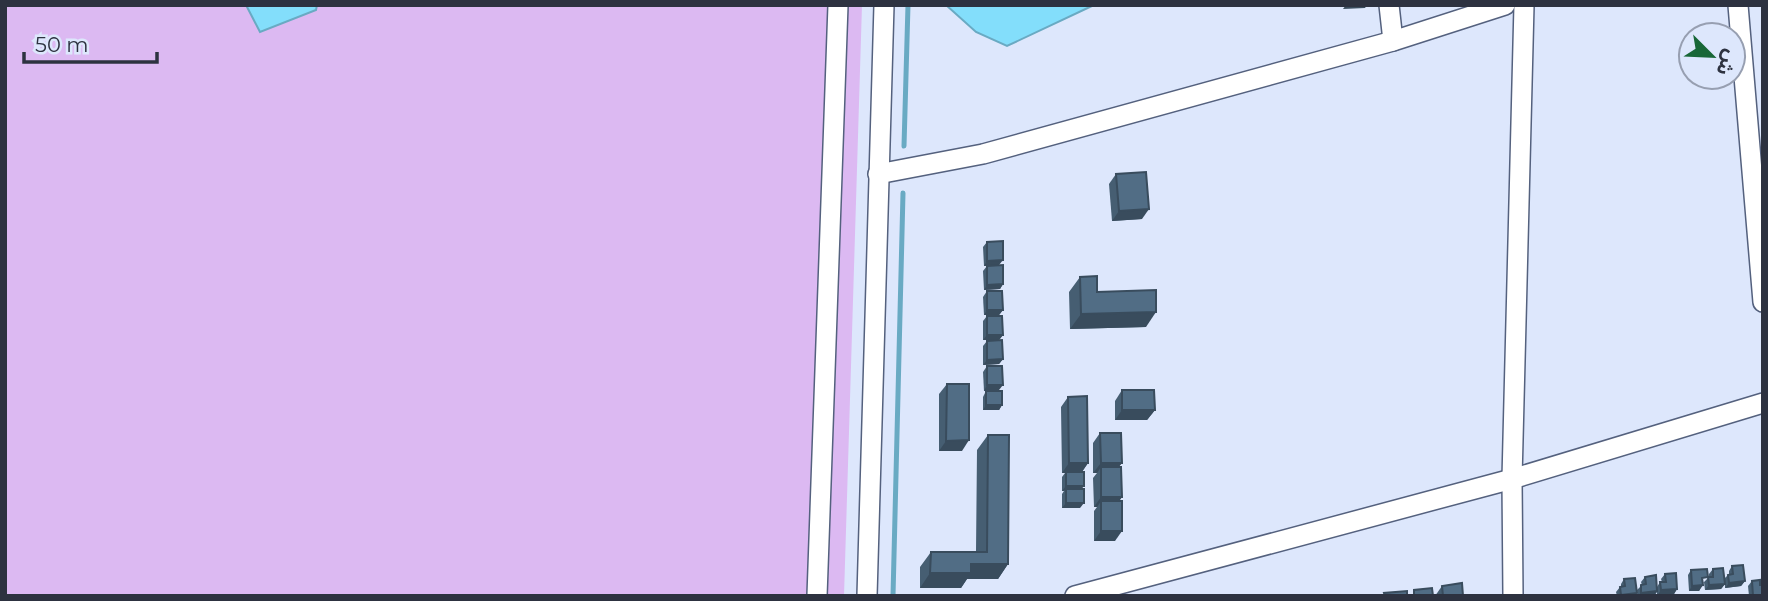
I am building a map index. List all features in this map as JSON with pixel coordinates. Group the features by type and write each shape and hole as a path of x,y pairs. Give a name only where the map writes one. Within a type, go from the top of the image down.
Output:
{"lane":[{"path":"817,596 838,5"},
{"path":"867,596 884,5"},
{"path":"1389,5 1393,41"},
{"path":"878,174 983,154 1393,41 1505,5"},
{"path":"1513,596 1512,479 1524,5"},
{"path":"1738,5 1763,302"},
{"path":"1074,596 1512,479 1763,403"}],"shaded area":[{"path":"5,5 246,5 260,32 316,10 317,5 862,5 844,596 5,596"}],"water":[{"path":"246,5 317,5 316,10 260,32"},
{"path":"946,5 1094,5 1007,46 976,32"}],"building":[{"path":"1146,172 1149,209 1119,211 1116,174"},
{"path":"1003,241 1003,260 987,261 987,242"},
{"path":"1003,265 1003,284 987,285 987,266"},
{"path":"1097,276 1097,292 1156,290 1156,312 1081,314 1080,277"},
{"path":"987,291 1002,291 1003,310 987,310"},
{"path":"987,316 1002,316 1003,335 987,335"},
{"path":"1002,340 1003,359 987,360 987,341"},
{"path":"987,366 1002,366 1003,385 987,385"},
{"path":"947,384 969,384 969,440 946,441"},
{"path":"1122,390 1154,390 1155,410 1122,410"},
{"path":"986,391 1002,391 1002,405 986,405"},
{"path":"1087,396 1088,463 1069,463 1068,397"},
{"path":"1100,433 1121,433 1122,463 1101,463"},
{"path":"988,435 1009,435 1008,564 971,564 971,573 930,573 931,552 987,552"},
{"path":"1101,467 1121,467 1122,497 1101,497"},
{"path":"1066,472 1084,472 1084,486 1066,486"},
{"path":"1066,489 1084,489 1084,503 1066,503"},
{"path":"1101,501 1122,501 1122,531 1101,531"},
{"path":"1743,565 1745,581 1729,583 1728,575 1733,574 1732,566"},
{"path":"1723,568 1725,584 1709,585 1708,577 1713,577 1713,569"},
{"path":"1707,569 1708,577 1702,578 1703,585 1692,586 1691,570"},
{"path":"1676,573 1677,589 1661,590 1660,582 1666,582 1665,574"},
{"path":"1656,575 1657,591 1641,593 1641,585 1646,584 1645,577"},
{"path":"1635,578 1637,593 1621,595 1620,587 1625,586 1624,579"},
{"path":"1760,580 1763,596 1753,596 1752,581"},
{"path":"1462,583 1463,596 1443,596 1442,586"},
{"path":"1432,588 1433,596 1414,596 1414,590"},
{"path":"1407,591 1407,596 1385,596 1384,593"}],"waterway":[{"path":"904,146 908,5"},
{"path":"893,596 903,193"}]}
